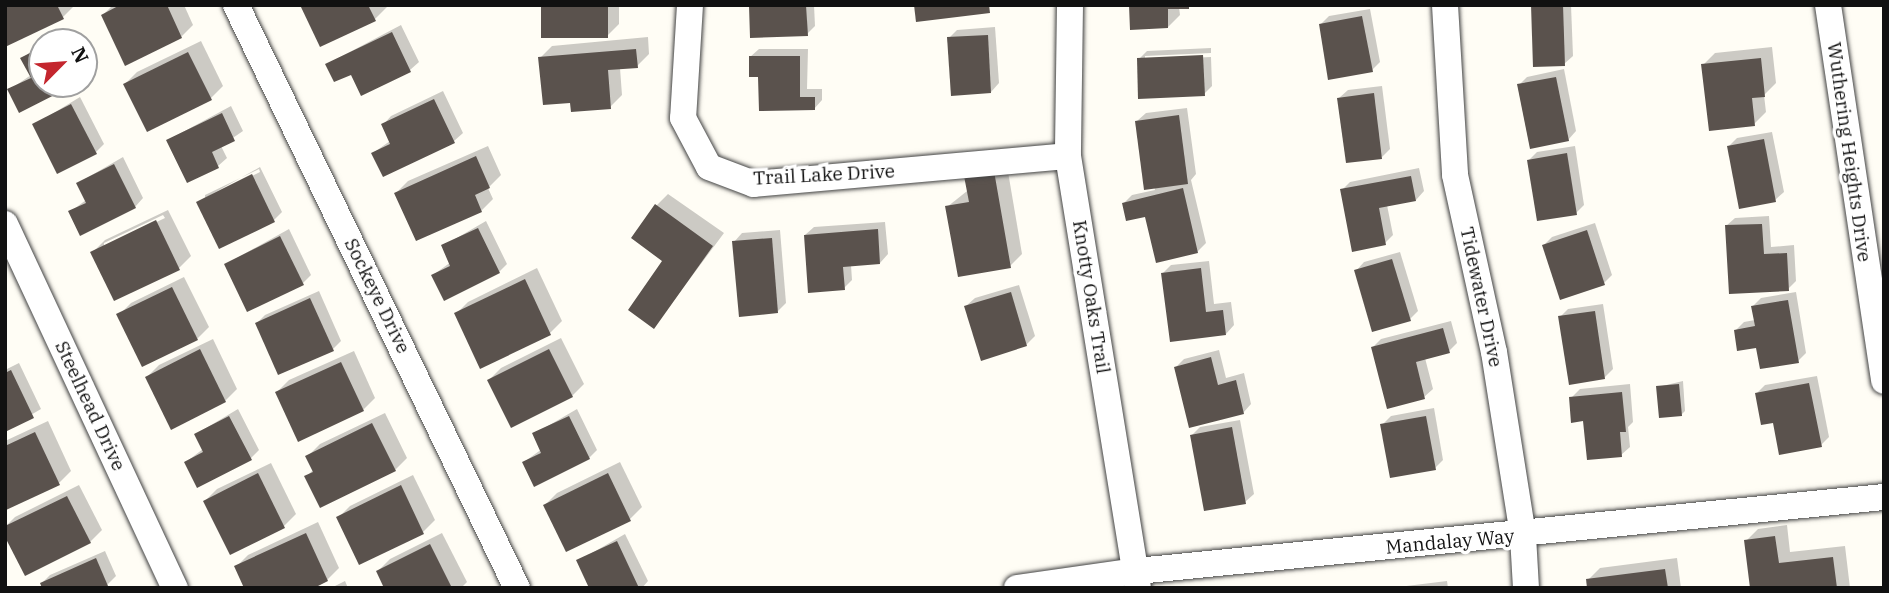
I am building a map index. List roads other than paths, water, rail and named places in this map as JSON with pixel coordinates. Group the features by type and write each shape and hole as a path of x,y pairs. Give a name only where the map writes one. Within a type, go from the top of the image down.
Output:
{"street":[{"name":"Sockeye Drive","path":"236,5 517,588"},
{"name":"Trail Lake Drive","path":"690,5 683,118 709,167 754,184 1068,156"},
{"name":"Knotty Oaks Trail","path":"1070,5 1068,156 1137,580"},
{"name":"Tidewater Drive","path":"1445,5 1455,176 1494,352 1523,536 1526,588"},
{"name":"Wuthering Heights Drive","path":"1828,5 1884,381"},
{"name":"Steelhead Drive","path":"5,224 175,588"},
{"name":"Mandalay Way","path":"1017,588 1137,580 1884,496"}]}
